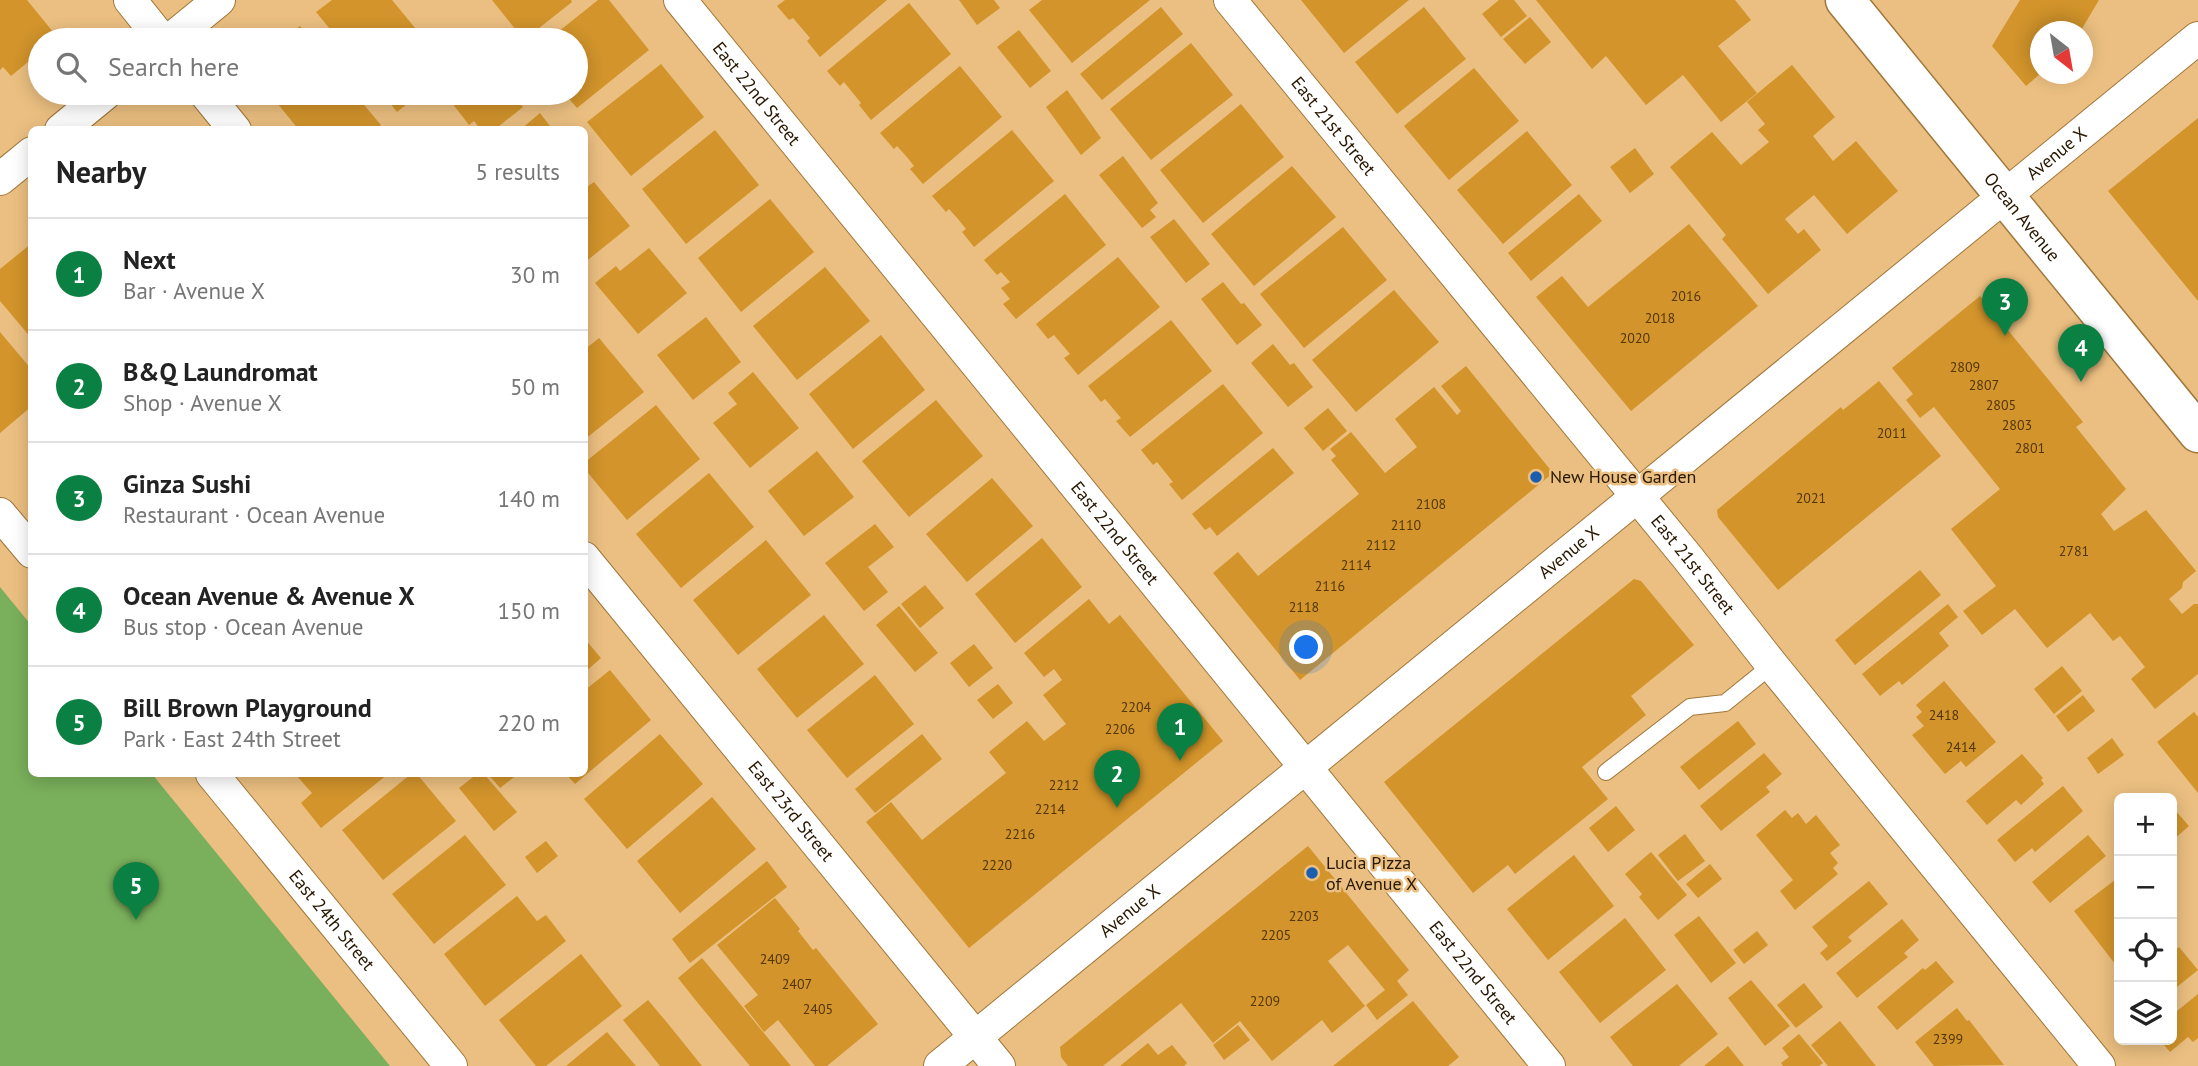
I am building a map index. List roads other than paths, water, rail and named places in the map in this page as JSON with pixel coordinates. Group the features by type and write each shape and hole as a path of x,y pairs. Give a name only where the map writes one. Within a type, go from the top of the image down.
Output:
{"main road":[{"name":"Ocean Avenue","path":"1845,0 2198,433"}],"street":[{"path":"130,0 152,28"},
{"path":"185,28 219,0"},
{"name":"East 22nd Street","path":"680,0 1549,1066"},
{"name":"East 21st Street","path":"1230,0 2099,1066"},
{"name":"Avenue X","path":"940,1066 2198,38"},
{"path":"66,126 91,105"},
{"path":"215,105 232,126"},
{"path":"0,179 28,156"},
{"path":"0,514 28,547"},
{"name":"East 23rd Street","path":"588,563 999,1066"},
{"name":"East 24th Street","path":"214,777 451,1066"}],"lane":[{"path":"1605,772 1690,707 1725,703 1772,665"}],"place":[{"name":"Ginza Sushi","path":"2005,336"},
{"name":"Ocean Avenue & Avenue X","path":"2081,382"},
{"name":"New House Garden","path":"1536,477"},
{"name":"Next","path":"1180,761"},
{"name":"B&Q Laundromat","path":"1117,808"},
{"name":"Lucia Pizza of Avenue X","path":"1312,873"},
{"name":"Bill Brown Playground","path":"136,920"}]}
